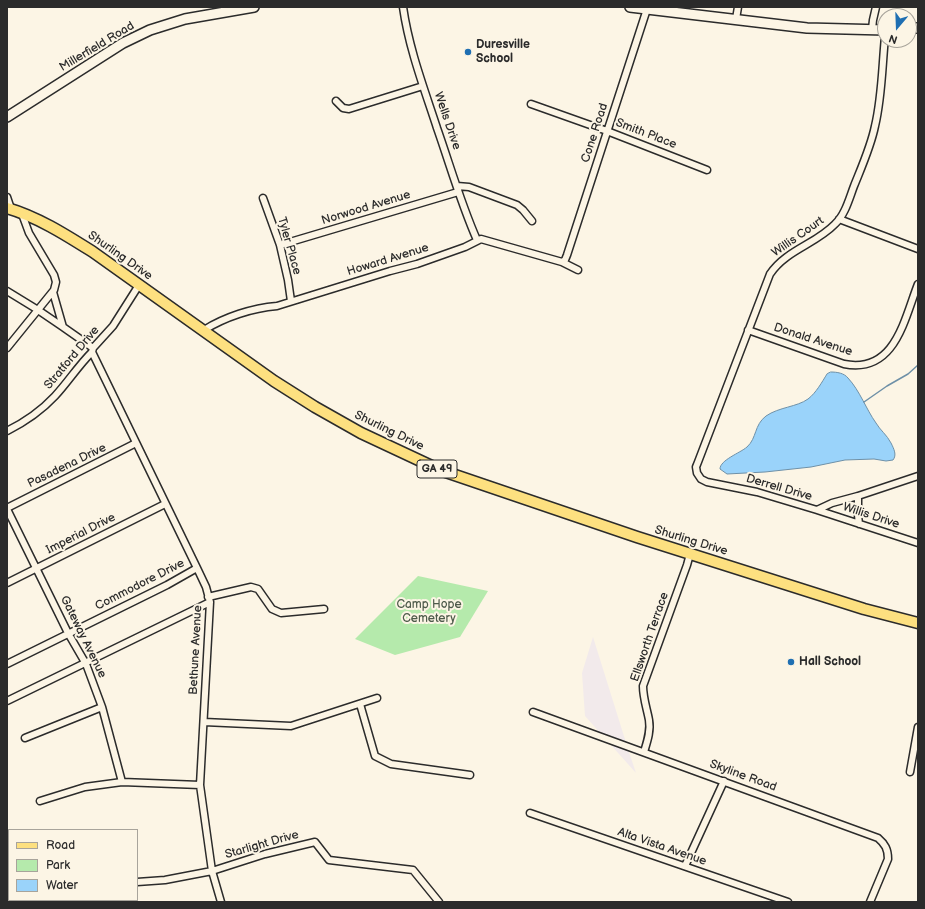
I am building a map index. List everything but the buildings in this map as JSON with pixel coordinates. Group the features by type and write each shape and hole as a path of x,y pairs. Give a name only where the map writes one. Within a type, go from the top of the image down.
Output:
{"main road":[{"name":"Millerfield Road","path":"7,117 123,43 150,30 191,18 254,7"},
{"path":"630,7 807,28 877,29"},
{"name":"Shurling Drive","path":"9,209 41,222 68,236 204,330 274,381 315,407 361,433 395,449 455,476 637,537 864,609 918,623"}],"street":[{"name":"Wells Drive","path":"403,7 412,51 423,86 477,240"},
{"path":"736,19 738,7"},
{"path":"872,29 876,7"},
{"name":"Cone Road","path":"562,262 565,260 567,255 647,9"},
{"name":"Willis Court","path":"697,473 696,467 766,281 773,268 789,254 827,231 840,219 858,176 875,127 884,48"},
{"path":"336,101 343,108 349,109 423,86"},
{"name":"Smith Place","path":"531,104 607,131 707,170"},
{"path":"458,189 469,187 517,205 524,210 532,221"},
{"name":"Norwood Avenue","path":"280,245 458,189"},
{"path":"7,197 9,209"},
{"name":"Tyler Place","path":"263,198 280,245 291,301"},
{"path":"7,348 56,287 56,282 29,233 22,214"},
{"path":"840,219 918,249"},
{"path":"477,240 486,240 562,262 578,270"},
{"name":"Howard Avenue","path":"204,330 225,319 260,307 277,306 390,270 417,264 477,240"},
{"name":"Donald Avenue","path":"748,330 844,364 867,364 884,356 894,346 918,284"},
{"name":"Stratford Drive","path":"7,431 26,420 48,404 113,326 139,285"},
{"path":"7,292 63,327"},
{"path":"53,292 63,327"},
{"name":"Bethune Avenue","path":"63,327 92,350 206,587 209,599 200,785 212,871 220,902"},
{"name":"Pasadena Drive","path":"7,508 136,443"},
{"name":"Derrell Drive","path":"697,473 701,479 707,482 757,492 817,510 832,502 858,496 918,476"},
{"path":"858,496 859,524"},
{"name":"Imperial Drive","path":"7,583 165,504"},
{"name":"Gateway Avenue","path":"7,508 68,633 86,664 102,706 122,782"},
{"name":"Willis Drive","path":"817,510 918,543"},
{"name":"Ellsworth Terrace","path":"644,752 650,726 643,693 643,686 690,554"},
{"name":"Commodore Drive","path":"7,664 167,585 197,568"},
{"path":"7,702 86,664 209,599 251,587 258,589 272,609 281,613 324,609"},
{"path":"204,722 291,726 377,698"},
{"path":"360,704 375,756 392,764 470,775"},
{"path":"25,738 102,706"},
{"name":"Skyline Road","path":"533,712 878,838 885,844 888,852 888,859 870,902"},
{"path":"910,772 917,745 918,727"},
{"path":"685,866 724,781"},
{"path":"40,801 85,787 122,782 200,785"},
{"name":"Alta Vista Avenue","path":"530,813 788,902"},
{"name":"Starlight Drive","path":"212,871 265,854 316,842 328,860 413,870 439,902"},
{"path":"138,882 165,880 212,871"}],"shaded area":[{"path":"593,637 636,773 585,716 582,673"}],"green space":[{"name":"Camp Hope Cemetery","path":"418,576 488,591 460,637 395,655 355,639"}],"water":[{"path":"831,372 844,375 852,383 872,418 888,437 895,454 893,460 845,460 811,467 727,474 720,469 723,463 747,447 752,440 759,423 766,416 776,411 804,402 811,397 827,374"}],"waterway":[{"path":"864,402 908,374 918,365"}],"place":[{"name":"Duresville School","path":"468,52"},
{"name":"Hall School","path":"791,662"}]}
